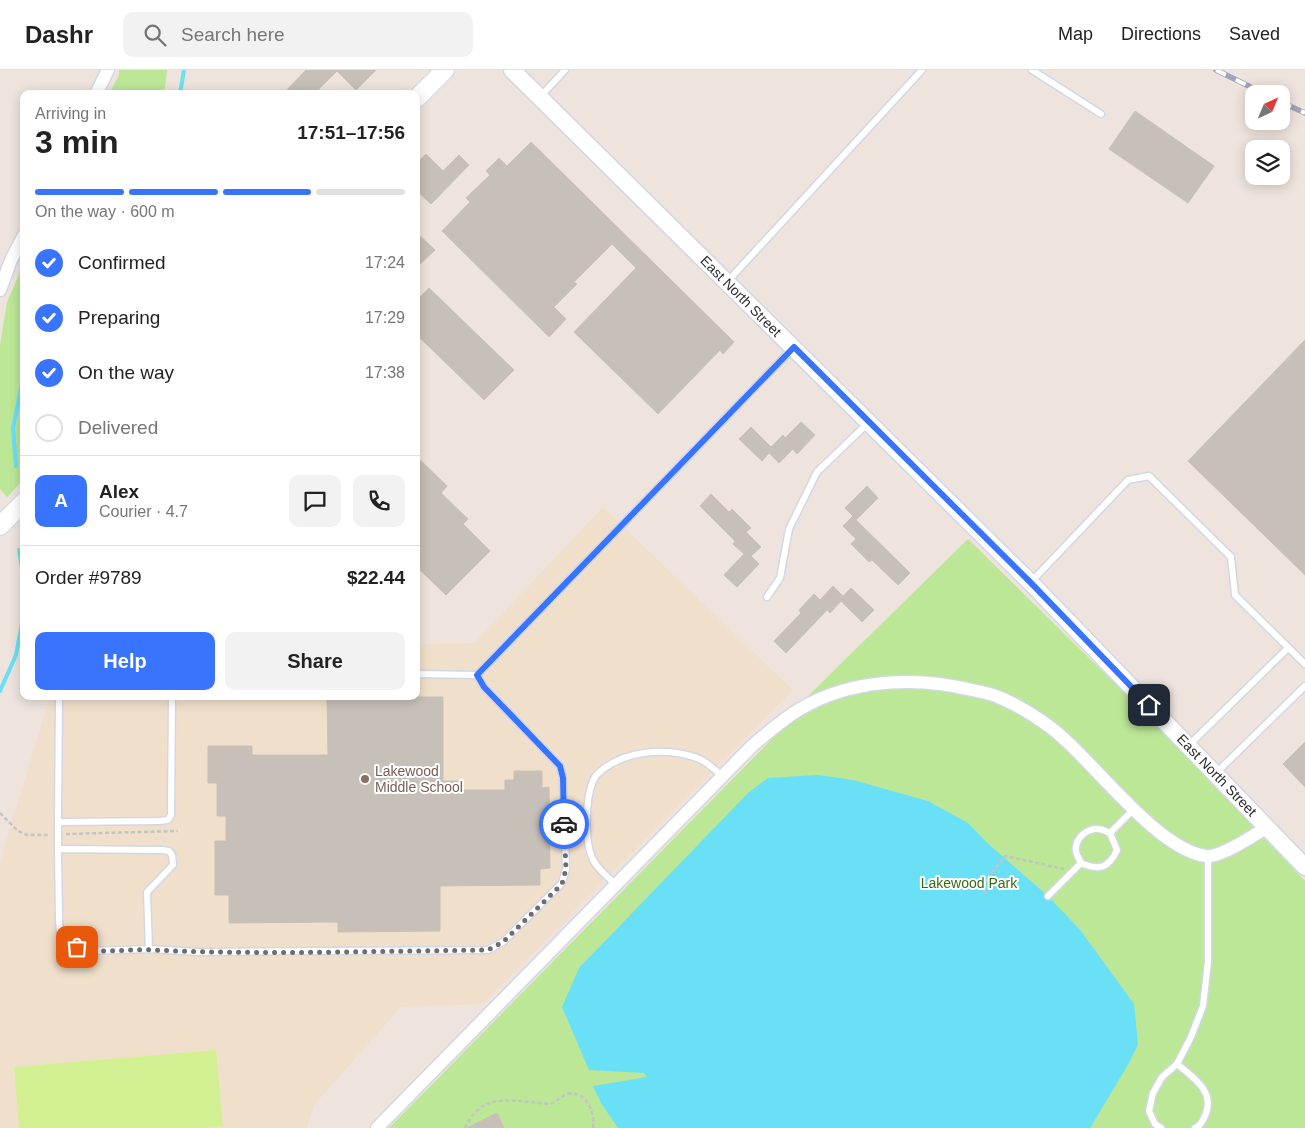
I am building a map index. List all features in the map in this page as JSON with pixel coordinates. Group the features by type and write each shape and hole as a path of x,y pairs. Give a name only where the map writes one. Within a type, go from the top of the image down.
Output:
{"main road":[{"path":"420,95 445,70"},
{"path":"0,526 20,506"}],"street":[{"path":"98,90 108,70"},
{"name":"East North Street","path":"512,70 1031,583 1305,867"},
{"path":"0,290 20,242"},
{"path":"377,1128 752,746 800,709 830,695 886,682 948,684 998,696 1062,736 1134,809 1182,849 1208,856 1238,845 1267,827"}],"lane":[{"path":"539,98 565,70"},
{"path":"727,282 922,70"},
{"path":"1032,70 1101,114"},
{"path":"420,674 477,675 794,347"},
{"path":"767,597 780,578 789,529 817,472 869,422"},
{"path":"1031,583 1128,480 1149,476 1231,557 1235,595 1305,664"},
{"path":"1188,746 1288,648"},
{"path":"60,700 59,921 60,932 66,941 88,951 149,949 198,952 488,950 503,942 562,884 566,869 563,778 560,766 484,687 477,675"},
{"path":"1215,774 1305,686"},
{"path":"58,822 168,820 172,815 172,700"},
{"path":"616,886 594,862 588,845 588,797 595,775 615,761 635,754 667,752 692,756 709,764 723,777"},
{"path":"1110,833 1134,809"},
{"path":"1093,828 1110,833 1118,850 1113,861 1102,868 1092,868 1081,863 1076,851 1077,842 1083,833 1093,828"},
{"path":"58,849 162,850 172,855 173,865 148,892 149,949"},
{"path":"1161,1128 1155,1124 1149,1111 1152,1092 1162,1077 1177,1064 1203,1006 1208,962 1208,856"},
{"path":"1048,896 1081,863"},
{"path":"1177,1064 1198,1082 1207,1095 1208,1108 1201,1124 1195,1128"}],"path":[{"path":"980,888 1005,856 1074,871"},
{"path":"973,883 987,893"},
{"path":"465,1128 470,1118 480,1107 504,1099 551,1104 567,1094 579,1095 589,1102 594,1120 593,1128"}],"shaded area":[{"name":"Lakewood Middle School","path":"603,507 793,690 483,1004 401,1007 314,1105 307,1128 0,1128 0,861 49,700 420,700 420,644 474,643"}],"green space":[{"path":"119,70 167,70 164,90 111,90 119,75"},
{"path":"20,272 20,483 7,497 0,489 0,345 7,302"},
{"name":"Lakewood Park","path":"968,539 1152,720 1305,881 1305,1128 389,1128 772,739 813,691"},
{"path":"216,1050 223,1126 202,1128 19,1128 14,1067"}],"water":[{"path":"818,775 853,780 928,801 968,823 986,842 1048,896 1081,931 1134,1004 1138,1044 1129,1063 1090,1128 618,1128 601,1103 593,1086 647,1077 644,1073 589,1070 562,1007 579,968 749,792 768,778"}],"building":[{"path":"306,70 376,70 356,90 337,71 318,90 287,90"},
{"path":"1135,111 1214,166 1188,203 1109,149"},
{"path":"531,142 734,342 723,354 720,350 658,414 574,332 636,268 612,244 574,282 577,284 554,307 566,319 549,337 442,231 470,202 466,198 490,175 486,171 499,158 507,166"},
{"path":"426,154 443,171 459,155 469,165 431,204 420,194 420,160"},
{"path":"420,236 435,250 420,264"},
{"path":"429,288 514,370 484,400 420,338 420,297"},
{"path":"1305,340 1305,575 1188,461"},
{"path":"801,422 815,435 797,454 793,449 779,463 769,453 762,461 739,439 751,427 771,447 783,435 785,438"},
{"path":"420,460 447,486 441,493 468,519 463,524 490,551 446,595 420,570"},
{"path":"867,486 878,498 856,520 910,573 898,585 872,560 869,562 851,544 856,539 843,526 853,516 845,508"},
{"path":"711,494 729,512 732,509 751,528 746,532 761,547 751,556 759,564 737,587 724,575 744,554 733,544 735,541 700,506"},
{"path":"833,586 843,596 851,588 874,610 862,622 841,601 830,613 827,610 786,653 774,641 801,613 799,610 814,594 820,600"},
{"path":"420,697 443,697 443,781 461,781 461,790 505,790 505,780 514,780 514,771 542,771 542,788 549,787 550,868 540,869 540,885 440,886 440,931 338,932 338,922 229,923 229,895 215,895 215,841 226,841 226,816 217,816 217,783 208,783 208,746 252,746 252,755 328,755 327,700 420,700"},
{"path":"1305,742 1305,787 1283,764"},
{"path":"497,1113 504,1128 467,1128"}],"waterway":[{"path":"181,90 184,70"},
{"path":"16,466 13,428 20,394"},
{"path":"19,550 20,556"},
{"path":"0,691 16,655 20,634"}],"railway":[{"path":"1216,70 1247,85"},
{"path":"1290,106 1305,113"}],"way so far":[{"path":"77,947 88,951 149,949 198,952 488,950 503,942 562,884 566,869 564,824"}],"place":[{"name":"Lakewood Middle School","path":"365,779"}],"route":[{"path":"564,824 563,778 560,766 484,687 477,675 794,347 1031,583 1149,705"}]}
